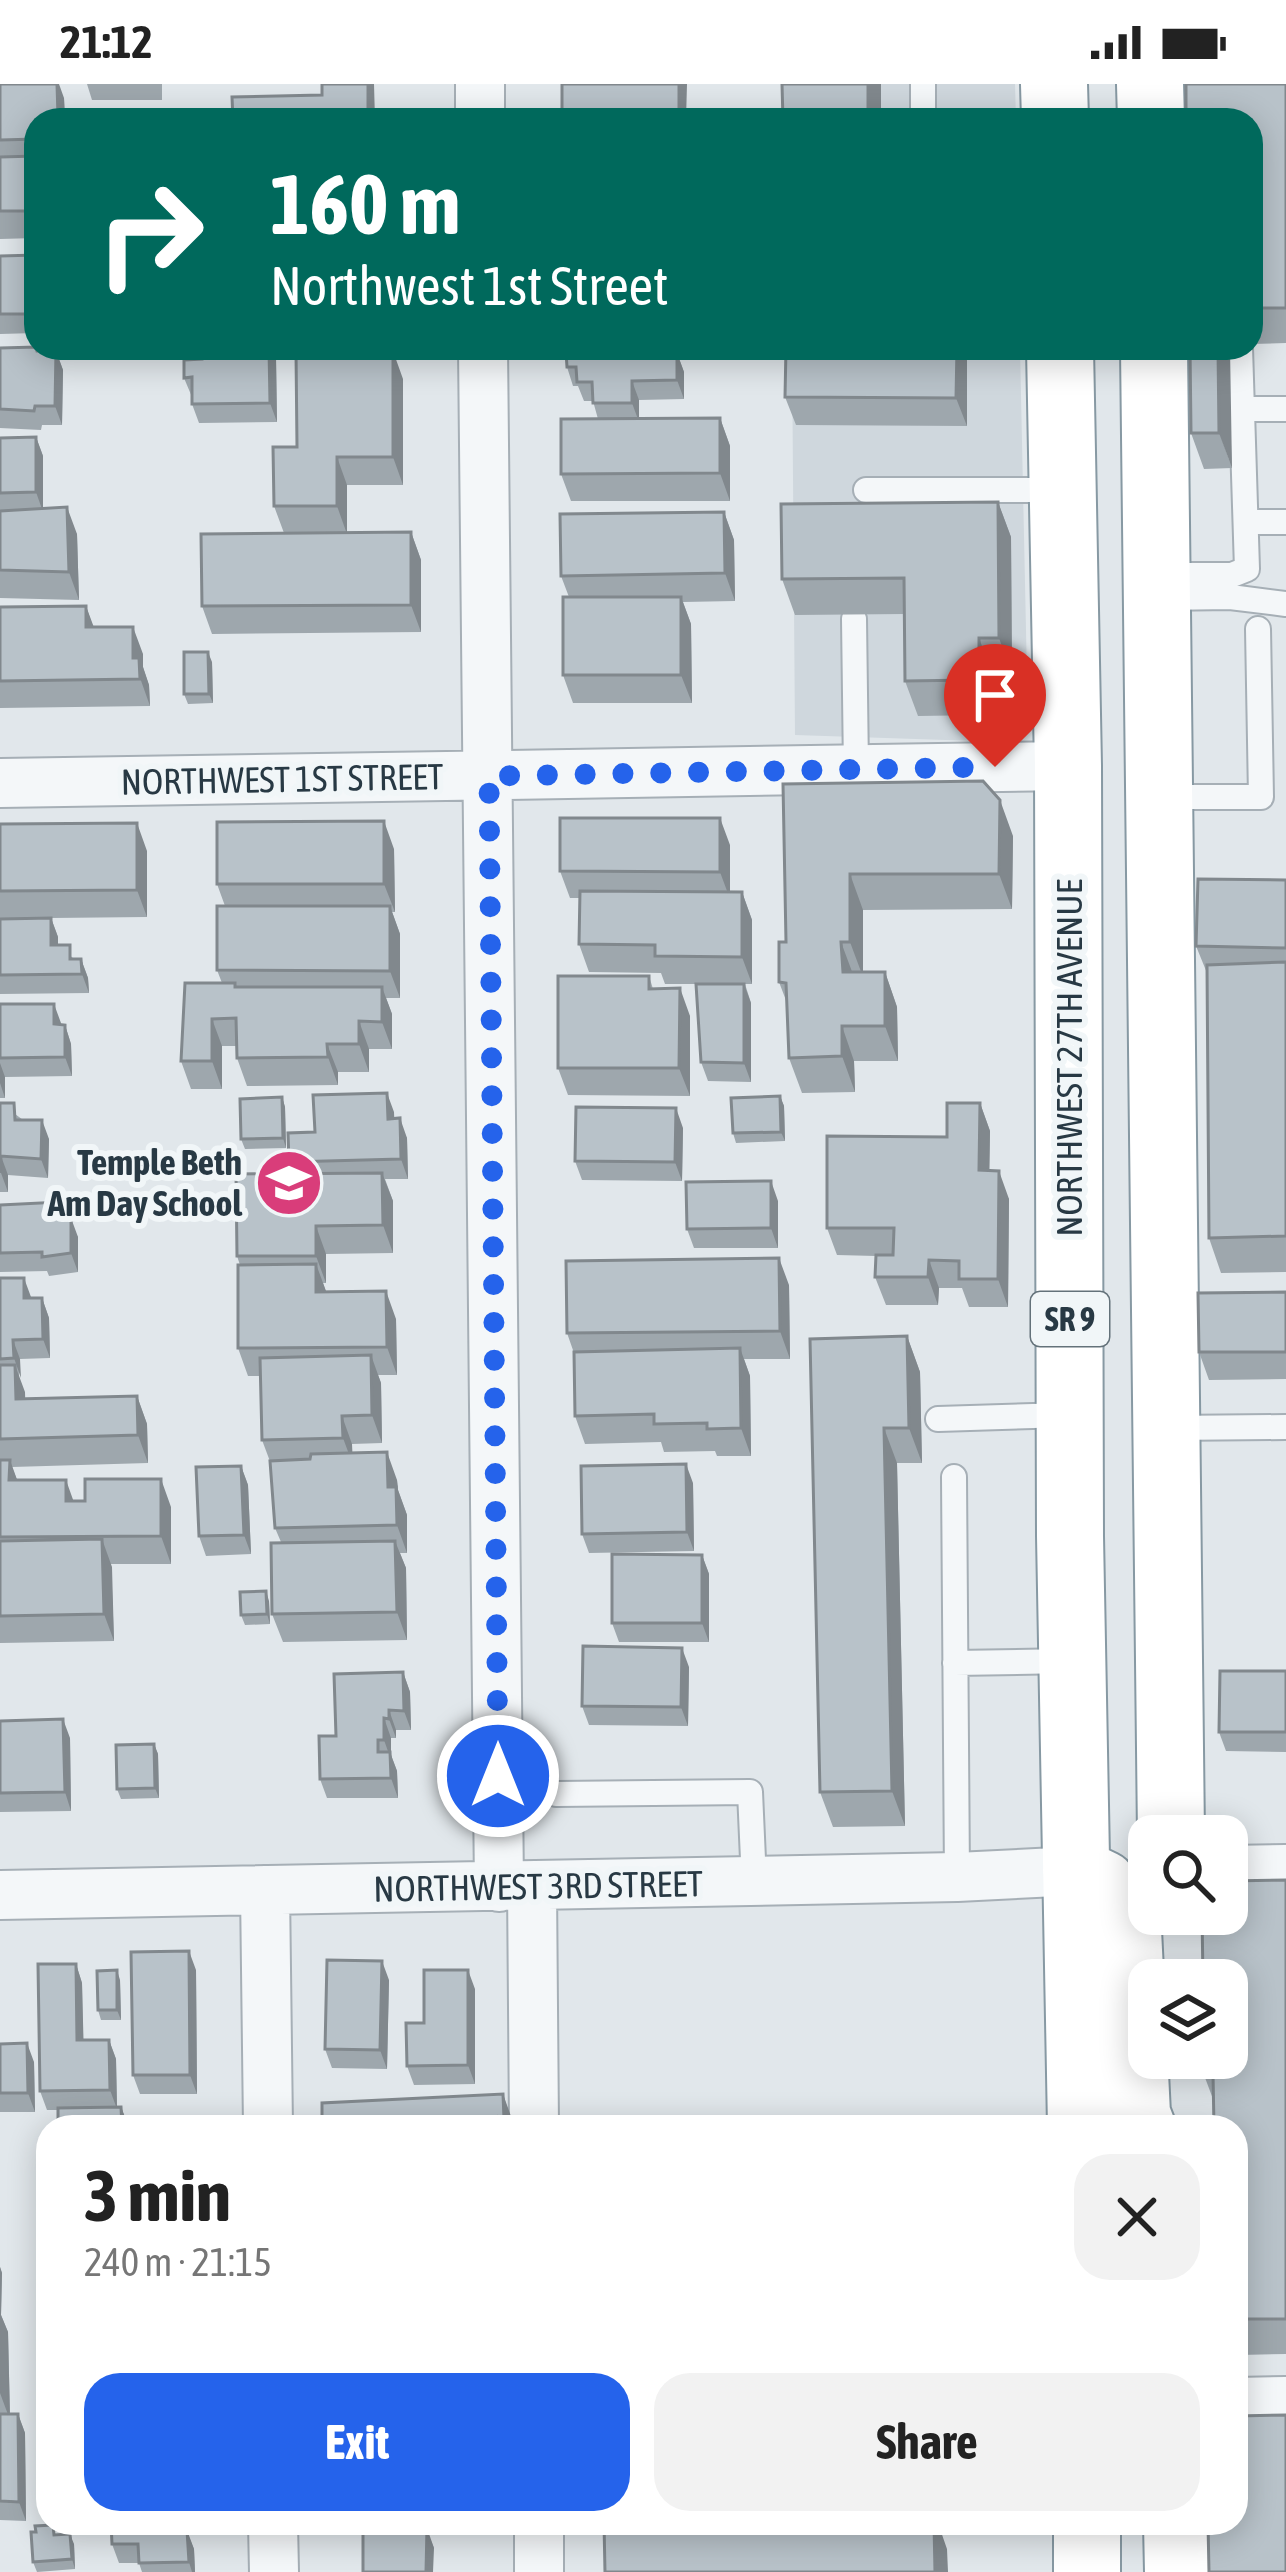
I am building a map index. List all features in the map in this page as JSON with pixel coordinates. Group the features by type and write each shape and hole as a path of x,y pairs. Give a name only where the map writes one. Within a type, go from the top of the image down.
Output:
{"highway":[{"name":"NORTHWEST 27TH AVENUE","path":"1060,360 1068,766 1070,1505 1081,2115"},
{"path":"1154,360 1159,703 1168,825 1171,1815"},
{"path":"1159,703 1120,735 1068,766 1168,825"},
{"path":"1070,1505 1094,1523 1101,1536 1118,1817 1128,1833"},
{"path":"1076,1871 1103,1884 1128,1930 1137,2115"},
{"path":"1173,2079 1174,2115"},
{"path":"1087,2535 1087,2572"},
{"path":"1178,2535 1178,2572"}],"street":[{"path":"483,360 515,1886 533,2115"},
{"name":"NORTHWEST 1ST STREET","path":"0,783 1068,766"},
{"path":"1248,1870 1286,1869"},
{"name":"NORTHWEST 3RD STREET","path":"0,1895 754,1882 1076,1871"},
{"path":"265,1890 268,2115"},
{"path":"1248,2402 1286,2401"},
{"path":"273,2535 274,2572"},
{"path":"538,2535 539,2572"}],"lane":[{"path":"1157,586 1242,573 1249,562 1241,360"},
{"path":"1243,410 1286,409"},
{"path":"866,490 1062,490"},
{"path":"1247,522 1286,522"},
{"path":"1157,586 1286,604"},
{"path":"854,619 856,769"},
{"path":"1168,825 1261,797 1258,629"},
{"path":"938,1419 1070,1415"},
{"path":"1167,1428 1286,1427"},
{"path":"954,1477 957,1877"},
{"path":"955,1663 1072,1661"},
{"path":"556,1794 750,1792 754,1882"}],"shaded area":[{"path":"791,84 1015,84 1016,108 791,108"},
{"path":"792,360 1020,360 1028,724 1011,736 976,741 795,735"}],"building":[{"path":"0,84 57,84 58,108 24,108 24,139 0,140"},
{"path":"322,84 368,84 368,108 232,108 232,97 322,95"},
{"path":"562,84 679,84 679,108 562,108"},
{"path":"782,84 868,84 868,108 783,108"},
{"path":"1186,84 1286,84 1286,308 1263,308 1263,108 1186,108"},
{"path":"24,156 24,211 0,211 0,157"},
{"path":"24,255 24,314 0,314 0,256"},
{"path":"24,347 24,360 56,360 55,406 35,406 34,411 0,409 0,348"},
{"path":"184,360 269,360 270,403 192,404 192,377 184,378"},
{"path":"296,360 393,360 393,457 337,457 337,506 274,506 273,447 297,447"},
{"path":"567,360 677,360 677,380 632,381 632,403 593,403 592,382 577,382 576,367 567,367"},
{"path":"786,360 957,360 956,398 785,397"},
{"path":"1190,360 1218,360 1219,433 1191,433"},
{"path":"720,418 720,473 561,474 561,419"},
{"path":"36,437 36,492 0,493 0,438"},
{"path":"998,502 999,638 979,638 979,668 970,668 971,680 905,681 904,578 782,579 781,504"},
{"path":"67,507 69,572 0,570 0,511"},
{"path":"724,512 725,573 561,576 560,514"},
{"path":"411,532 411,605 202,606 201,534"},
{"path":"563,597 681,597 681,675 563,675"},
{"path":"86,606 86,627 133,627 133,658 139,658 140,679 0,681 0,607"},
{"path":"184,652 208,652 209,694 184,694"},
{"path":"983,781 1000,800 999,874 850,874 850,942 841,942 843,972 885,972 885,1026 842,1026 842,1056 789,1058 786,983 779,982 779,942 786,942 783,784"},
{"path":"560,818 720,818 720,872 560,871"},
{"path":"384,821 384,884 217,884 217,822"},
{"path":"137,823 137,890 0,891 0,824"},
{"path":"1198,879 1286,880 1286,948 1196,946"},
{"path":"580,891 742,892 742,957 655,956 655,945 579,944"},
{"path":"217,906 390,906 390,971 217,970"},
{"path":"51,918 51,945 70,945 70,959 81,959 82,974 0,975 0,919"},
{"path":"1286,962 1286,1236 1209,1238 1207,965"},
{"path":"558,976 649,976 649,989 680,988 679,1068 558,1068"},
{"path":"185,983 382,987 382,1022 359,1021 359,1044 327,1044 328,1057 237,1058 236,1018 212,1019 212,1061 181,1061"},
{"path":"696,984 744,984 744,1063 701,1062"},
{"path":"0,1004 54,1004 54,1024 65,1025 65,1057 0,1058"},
{"path":"387,1093 388,1119 400,1118 401,1159 289,1162 288,1133 315,1132 313,1095"},
{"path":"780,1096 781,1132 733,1133 731,1098"},
{"path":"282,1097 283,1138 241,1139 240,1099"},
{"path":"0,1103 14,1103 15,1120 42,1120 41,1159 1,1156 0,1173"},
{"path":"947,1103 980,1103 979,1170 999,1171 998,1279 959,1279 959,1261 929,1260 928,1277 875,1277 876,1255 893,1255 894,1228 827,1228 827,1136 947,1137"},
{"path":"576,1107 676,1108 675,1162 575,1161"},
{"path":"382,1173 383,1225 316,1226 316,1256 237,1256 236,1174"},
{"path":"771,1181 771,1228 687,1229 686,1182"},
{"path":"60,1202 60,1219 71,1218 71,1253 42,1257 42,1252 0,1253 0,1205"},
{"path":"779,1258 780,1331 567,1333 566,1261"},
{"path":"316,1264 316,1292 386,1291 387,1347 238,1348 238,1265"},
{"path":"0,1278 24,1278 24,1298 42,1298 43,1339 13,1340 14,1358 0,1359"},
{"path":"1286,1292 1286,1352 1199,1352 1198,1293"},
{"path":"907,1336 909,1428 884,1428 892,1791 820,1792 810,1339"},
{"path":"740,1348 741,1428 654,1424 654,1414 575,1416 574,1352"},
{"path":"371,1355 372,1415 342,1416 343,1438 262,1440 260,1358"},
{"path":"0,1365 15,1365 16,1399 137,1396 138,1435 0,1439"},
{"path":"387,1452 388,1487 396,1487 397,1525 275,1528 270,1461 310,1459 311,1454"},
{"path":"0,1460 10,1460 9,1480 66,1480 66,1501 85,1501 85,1479 161,1479 161,1536 0,1537"},
{"path":"686,1464 687,1532 582,1534 581,1466"},
{"path":"241,1466 244,1535 199,1536 196,1467"},
{"path":"102,1539 104,1614 0,1616 0,1541"},
{"path":"395,1541 397,1612 272,1614 271,1543"},
{"path":"612,1554 702,1555 702,1623 612,1623"},
{"path":"266,1591 267,1614 241,1615 240,1592"},
{"path":"583,1646 682,1648 681,1707 582,1706"},
{"path":"1220,1671 1286,1671 1286,1732 1219,1732"},
{"path":"403,1672 404,1711 389,1710 389,1719 384,1718 384,1740 378,1740 378,1752 390,1752 391,1778 320,1779 319,1736 336,1736 334,1674"},
{"path":"63,1719 65,1792 0,1793 0,1721"},
{"path":"154,1744 155,1788 117,1789 116,1745"},
{"path":"1286,1880 1286,2319 1248,2319 1248,2115 1214,2115 1213,2079 1248,2079 1248,1959 1203,1959 1202,1935 1248,1935 1248,1881"},
{"path":"189,1951 190,2075 133,2075 131,1952"},
{"path":"327,1960 382,1961 380,2050 325,2049"},
{"path":"38,1964 76,1964 77,2040 109,2040 110,2090 40,2091"},
{"path":"117,1970 117,2010 98,2010 97,1971"},
{"path":"424,1970 468,1970 468,2065 407,2066 406,2023 424,2023"},
{"path":"27,2043 28,2093 0,2093 0,2044"},
{"path":"503,2094 504,2115 322,2115 322,2103"},
{"path":"121,2107 121,2115 58,2115 58,2108"},
{"path":"0,2414 18,2414 19,2502 0,2501"},
{"path":"1286,2415 1286,2572 1209,2572 1208,2535 1248,2535 1248,2416"},
{"path":"31,2532 70,2535 72,2559 33,2562"},
{"path":"112,2535 187,2535 189,2562 139,2563 138,2544 112,2544"},
{"path":"363,2535 427,2535 426,2572 363,2572"},
{"path":"604,2535 934,2535 935,2572 605,2572"}],"place":[{"name":"Temple Beth Am Day School","path":"289,1183"}],"route":[{"path":"498,1776 489,776 995,767"}]}
